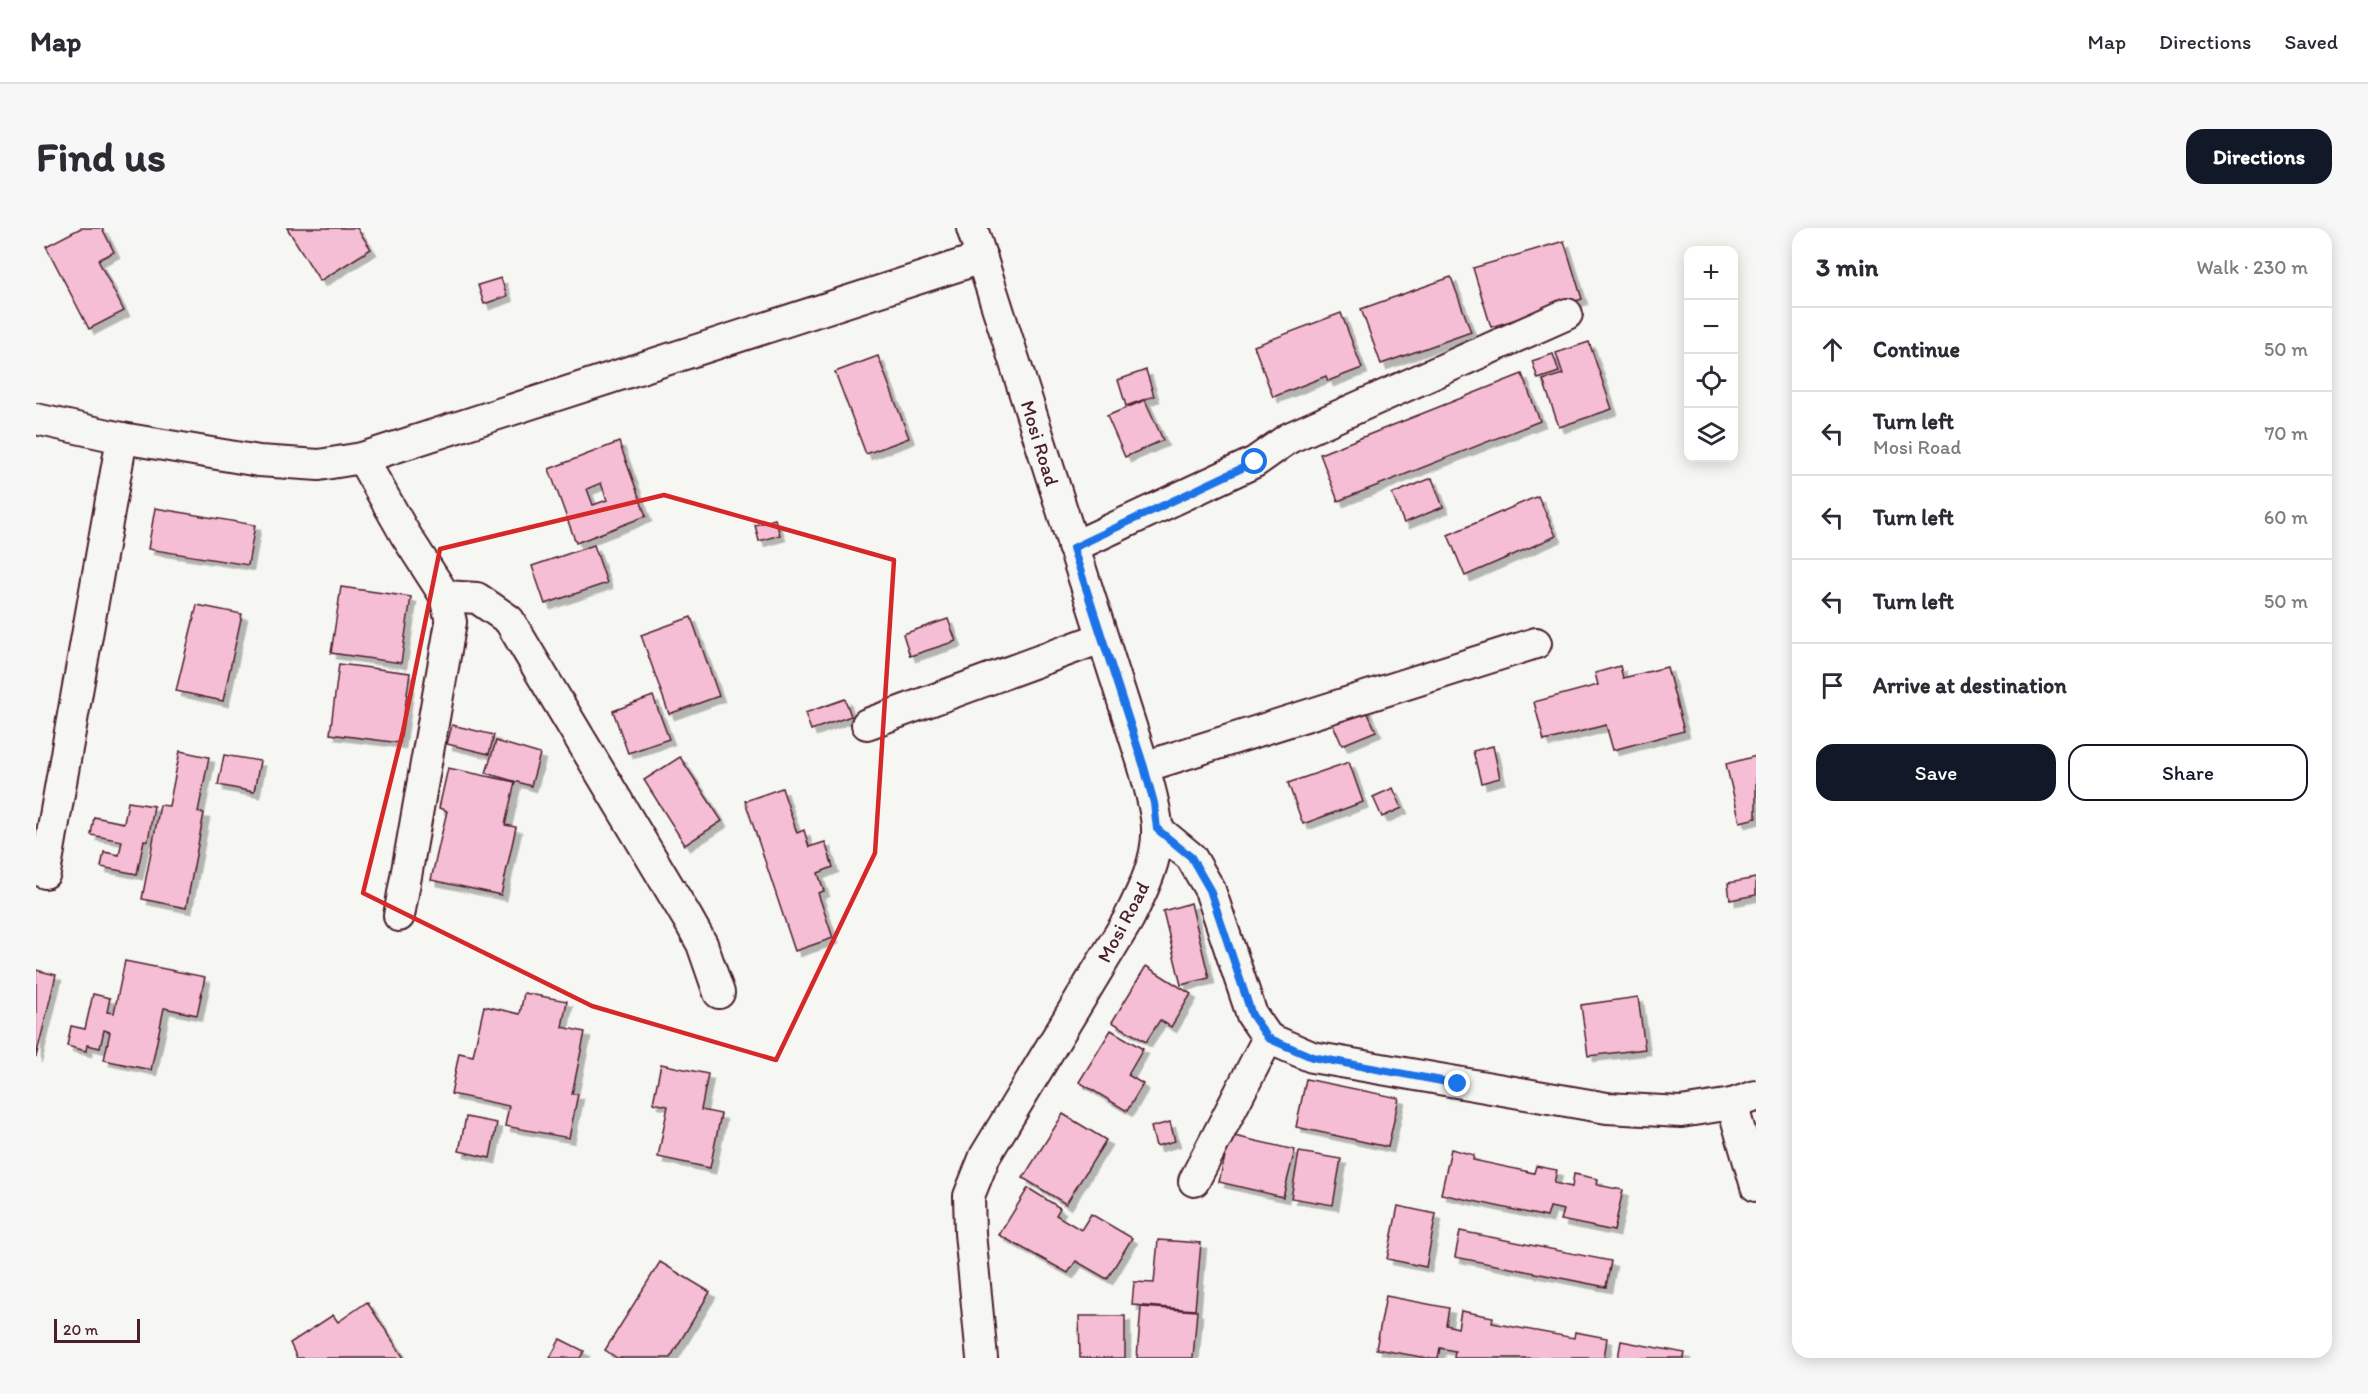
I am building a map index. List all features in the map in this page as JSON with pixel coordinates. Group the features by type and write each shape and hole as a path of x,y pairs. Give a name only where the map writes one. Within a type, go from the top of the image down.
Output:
{"street":[{"name":"Mosi Road","path":"972,228 1144,767 1154,803 1157,829 1152,862 1143,891 1128,920 985,1156 969,1196 971,1244 982,1358"},
{"path":"36,419 122,438 259,461 320,465 362,458 982,258"},
{"path":"1073,548 1255,462 1289,438 1567,314"},
{"path":"45,873 122,438"},
{"path":"362,458 405,534 445,596 451,622 399,916"},
{"path":"445,596 477,598 509,620 688,918 702,944 719,993"},
{"path":"867,724 1101,638"},
{"path":"1144,767 1536,643"},
{"path":"1157,829 1191,857 1210,890 1252,1015 1268,1038 1312,1057 1607,1108 1681,1112 1744,1100 1756,1186"},
{"path":"1194,1181 1268,1038"}],"highlighted area":[{"path":"664,495 894,560 875,853 776,1060 592,1006 363,893 403,731 440,549"}],"building":[{"path":"81,228 102,228 114,252 98,260 124,311 89,329 46,246"},
{"path":"287,228 357,228 371,249 320,281"},
{"path":"1564,241 1582,299 1491,327 1473,268"},
{"path":"1451,277 1471,332 1381,364 1361,309"},
{"path":"501,278 507,296 484,304 478,285"},
{"path":"1341,313 1362,368 1328,381 1326,376 1273,397 1254,346"},
{"path":"1589,342 1612,409 1559,427 1543,380 1563,374 1556,353"},
{"path":"1553,354 1559,372 1538,379 1532,361"},
{"path":"878,356 909,438 866,454 835,372"},
{"path":"1146,370 1154,396 1126,406 1118,380"},
{"path":"1522,374 1540,421 1338,501 1320,454"},
{"path":"1145,400 1163,440 1125,457 1107,416"},
{"path":"619,442 646,516 576,543 549,469","holes":["601,483 607,500 593,505 587,489"]},
{"path":"1432,478 1443,507 1404,523 1392,494"},
{"path":"1538,496 1556,536 1465,576 1448,535"},
{"path":"155,508 255,525 248,565 148,549"},
{"path":"775,519 780,535 759,541 755,525"},
{"path":"594,545 607,583 545,604 532,566"},
{"path":"341,587 411,597 401,663 331,653"},
{"path":"197,605 242,614 223,701 176,691"},
{"path":"691,617 719,696 669,714 641,635"},
{"path":"948,619 956,641 910,656 903,634"},
{"path":"339,664 410,673 400,743 330,734"},
{"path":"1620,666 1623,678 1667,667 1684,731 1613,750 1606,725 1544,741 1534,702 1598,685 1595,673"},
{"path":"653,696 669,739 628,753 613,711"},
{"path":"845,699 851,716 811,730 805,713"},
{"path":"1364,705 1376,731 1342,745 1331,720"},
{"path":"452,725 494,735 489,754 447,744"},
{"path":"496,741 540,754 531,786 486,773"},
{"path":"1493,746 1500,778 1481,783 1473,751"},
{"path":"180,751 209,757 198,812 204,813 186,908 142,899 160,805 169,806"},
{"path":"224,755 260,761 254,792 218,785"},
{"path":"1756,756 1756,818 1740,822 1726,764"},
{"path":"680,757 722,821 685,845 644,780"},
{"path":"1349,762 1363,802 1303,824 1288,783"},
{"path":"448,768 515,782 505,825 516,827 501,895 431,880 447,811 439,808"},
{"path":"782,788 797,833 804,830 809,847 825,842 833,867 818,873 824,891 818,893 833,938 795,951 745,801"},
{"path":"1393,788 1402,808 1382,817 1373,797"},
{"path":"128,802 154,806 148,841 144,840 137,874 101,867 104,852 119,855 122,841 91,835 94,817 124,823"},
{"path":"1756,878 1756,895 1730,900 1728,883"},
{"path":"1191,903 1209,978 1181,985 1163,911"},
{"path":"125,961 205,977 197,1015 164,1008 151,1070 104,1060 110,1032 104,1030 100,1048 87,1045 86,1051 67,1046 71,1026 85,1029 93,994 110,998 107,1012 114,1013"},
{"path":"1146,966 1191,994 1171,1027 1160,1020 1146,1042 1112,1022"},
{"path":"36,970 56,975 36,1057"},
{"path":"524,993 567,1001 562,1027 585,1032 572,1094 578,1094 569,1138 505,1126 509,1106 451,1094 459,1053 473,1056 484,1006 520,1014"},
{"path":"1638,997 1645,1049 1588,1056 1581,1005"},
{"path":"1111,1030 1143,1049 1128,1075 1143,1084 1127,1111 1079,1082"},
{"path":"661,1064 708,1074 701,1110 721,1114 710,1168 658,1157 668,1106 653,1103"},
{"path":"1306,1079 1399,1098 1388,1147 1296,1127"},
{"path":"1063,1114 1106,1140 1066,1204 1023,1178"},
{"path":"466,1117 497,1123 490,1158 459,1151"},
{"path":"1170,1122 1175,1141 1156,1146 1151,1127"},
{"path":"1230,1135 1295,1150 1283,1197 1219,1182"},
{"path":"1451,1149 1474,1155 1473,1160 1534,1173 1536,1166 1557,1170 1554,1183 1572,1187 1574,1174 1598,1179 1597,1185 1623,1190 1614,1231 1561,1220 1564,1210 1550,1207 1547,1217 1441,1194"},
{"path":"1299,1152 1341,1159 1333,1205 1291,1198"},
{"path":"1028,1188 1060,1208 1056,1215 1081,1230 1091,1214 1132,1238 1107,1279 1076,1261 1068,1273 999,1235"},
{"path":"1398,1206 1436,1214 1426,1267 1387,1259"},
{"path":"1460,1231 1611,1261 1606,1287 1455,1257"},
{"path":"1158,1240 1201,1243 1195,1310 1132,1305 1134,1282 1154,1283"},
{"path":"660,1262 710,1292 670,1358 617,1358 605,1350"},
{"path":"1386,1296 1449,1308 1446,1325 1458,1328 1461,1311 1493,1317 1492,1323 1574,1338 1575,1332 1607,1338 1604,1358 1454,1358 1455,1351 1440,1348 1438,1358 1427,1358 1376,1349"},
{"path":"367,1302 404,1358 297,1358 290,1343 333,1315 338,1322"},
{"path":"1141,1307 1197,1311 1193,1358 1137,1358"},
{"path":"1079,1316 1125,1316 1125,1358 1080,1358"},
{"path":"560,1339 584,1351 580,1358 550,1358"},
{"path":"1621,1341 1685,1353 1684,1358 1618,1358"}],"route":[{"path":"1255,462 1073,548 1144,767 1154,803 1157,829 1191,857 1210,890 1252,1015 1268,1038 1312,1057 1458,1084"}]}
